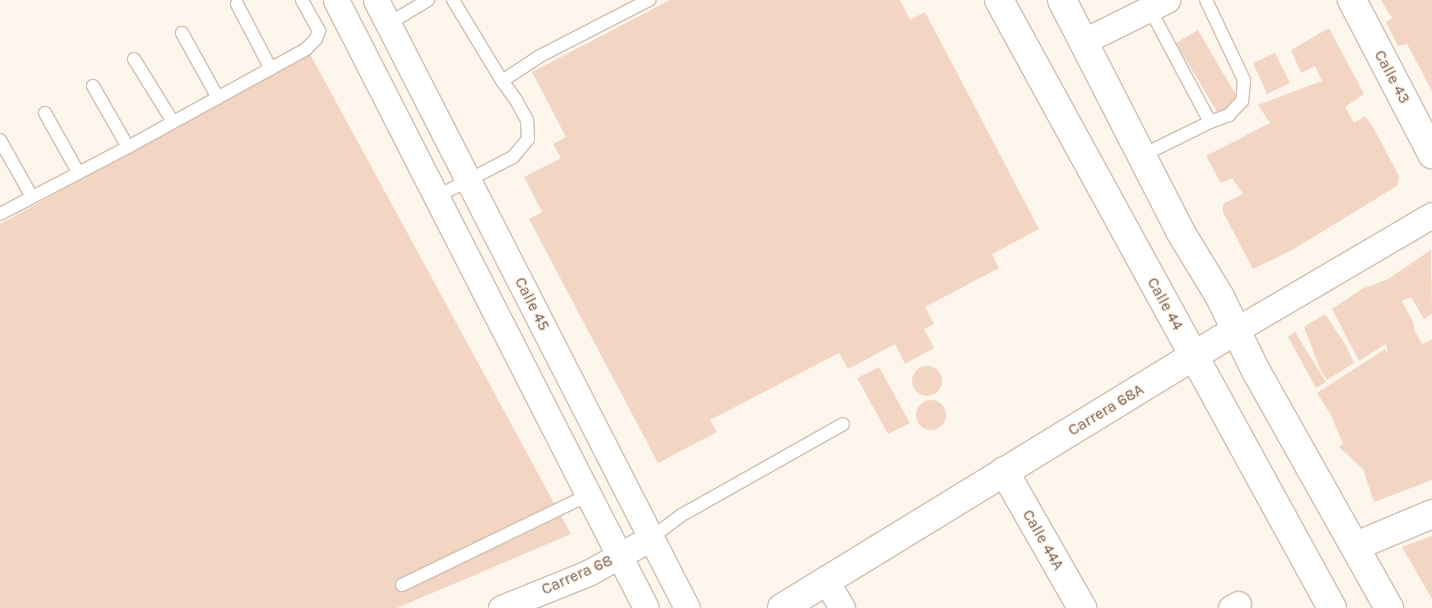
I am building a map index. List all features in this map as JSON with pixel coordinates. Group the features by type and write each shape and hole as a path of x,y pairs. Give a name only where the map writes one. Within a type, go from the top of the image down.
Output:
{"main road":[{"name":"Calle 44","path":"999,0 1332,608"},
{"path":"1062,0 1180,231 1220,297 1256,371 1356,546 1389,608"},
{"name":"Calle 43","path":"1352,0 1432,154"},
{"name":"Carrera 68A","path":"782,608 1236,330"},
{"name":"Calle 44A","path":"1004,472 1082,608"},
{"path":"1356,546 1432,514"}],"street":[{"path":"336,0 646,608"},
{"name":"Calle 45","path":"376,0 687,608"},
{"path":"1084,41 1158,4"},
{"name":"Carrera 68A","path":"1236,330 1432,215"},
{"name":"Carrera 68","path":"501,608 588,573 651,538"},
{"path":"826,580 842,608"}],"lane":[{"path":"0,214 128,147 306,49 316,39 319,31 302,0"},
{"path":"388,24 428,0"},
{"path":"436,197 513,157 528,138 527,120 454,0"},
{"path":"502,81 540,56 649,0"},
{"path":"1142,155 1210,122 1229,115 1242,101 1244,80 1206,0"},
{"path":"237,4 271,69"},
{"path":"1158,4 1210,122"},
{"path":"182,33 218,98"},
{"path":"134,59 173,122"},
{"path":"93,86 128,147"},
{"path":"45,113 78,172"},
{"path":"0,140 32,197"},
{"path":"651,538 680,516 843,424"},
{"path":"402,585 588,495"}],"building":[{"path":"670,0 900,0 910,20 925,12 1039,229 992,254 999,268 925,307 934,324 924,329 934,348 905,364 895,344 848,369 839,353 710,420 717,432 658,463 529,219 542,212 524,177 561,158 553,144 566,137 532,72"},
{"path":"1381,0 1432,0 1432,91 1407,44 1398,46 1386,22 1392,18"},
{"path":"1329,28 1364,94 1345,107 1354,123 1365,116 1374,129 1399,176 1397,186 1292,250 1253,269 1223,212 1223,204 1243,194 1232,178 1221,183 1206,156 1270,123 1258,105 1322,81 1315,66 1301,73 1291,50"},
{"path":"1198,30 1240,102 1219,115 1176,43"},
{"path":"1275,53 1290,83 1267,94 1253,63"},
{"path":"310,54 571,534 397,608 0,608 0,224"},
{"path":"1431,250 1432,314 1424,319 1411,297 1402,301 1422,344 1432,339 1432,480 1374,502 1363,469 1339,447 1343,444 1331,415 1317,393 1385,349 1388,355 1386,344 1359,361 1332,309 1362,289 1388,279"},
{"path":"1325,314 1345,344 1354,363 1327,380 1320,369 1304,327"},
{"path":"1295,332 1326,382 1316,388 1288,337"},
{"path":"927,366 938,370 942,381 938,392 927,396 916,392 912,381 916,370"},
{"path":"879,367 910,423 888,434 857,378"},
{"path":"931,400 942,404 946,415 942,426 931,430 920,426 916,415 920,404"},
{"path":"1432,536 1432,599 1402,547"}]}
